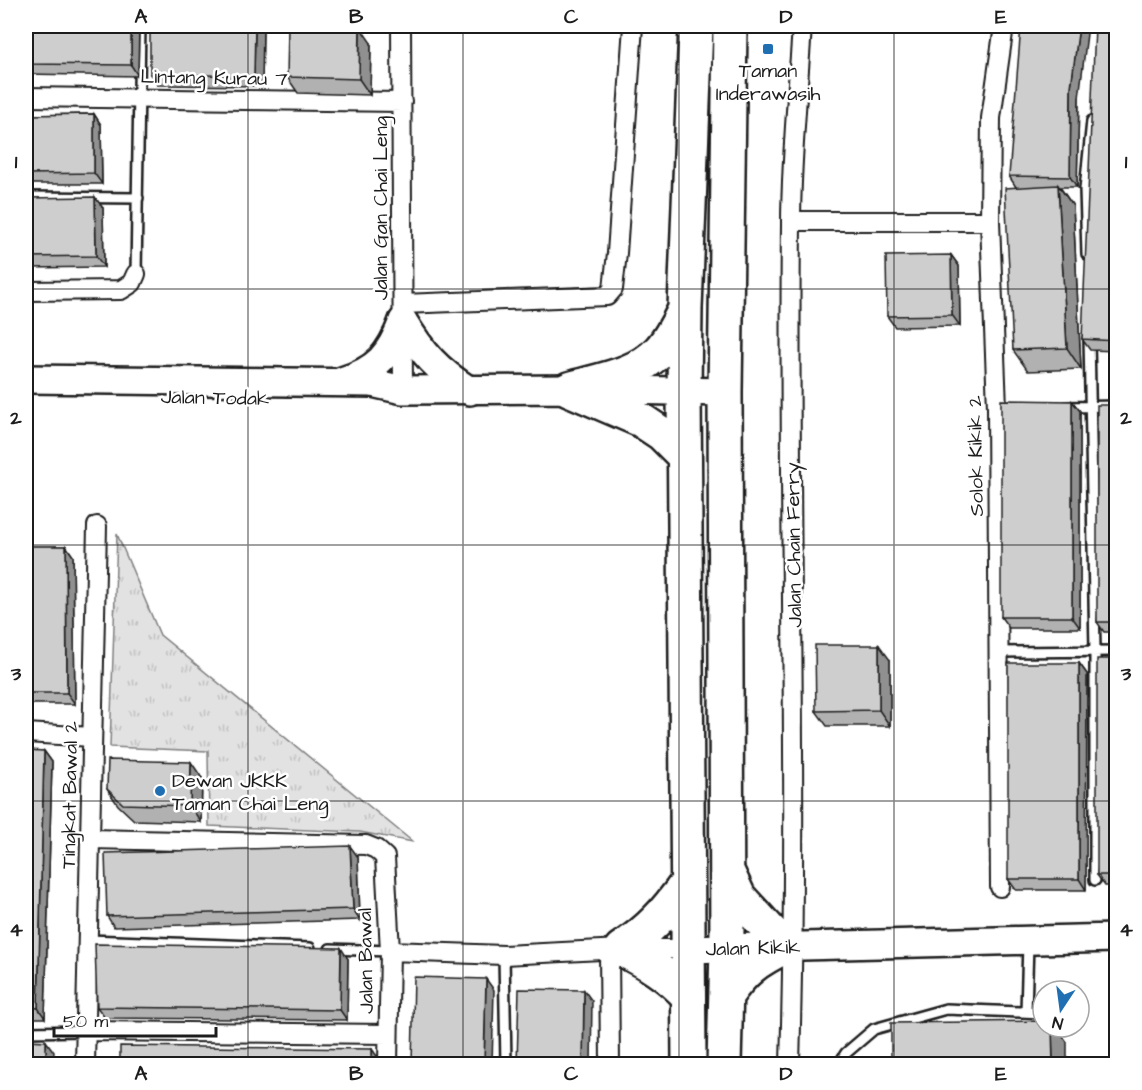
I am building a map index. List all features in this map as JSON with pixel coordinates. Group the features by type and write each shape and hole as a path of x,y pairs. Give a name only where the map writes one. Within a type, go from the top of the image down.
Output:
{"highway":[{"path":"688,1065 684,392 696,26"},
{"path":"724,1065 727,948 725,392 730,26"},
{"path":"569,389 617,375 642,364 659,351 675,329 685,308"},
{"path":"569,389 640,420 662,434 684,456"},
{"path":"726,870 739,897 789,946 760,959 740,976 726,996"},
{"path":"615,950 640,937 665,913 686,884"},
{"path":"615,950 661,971 688,996"}],"main road":[{"path":"336,383 361,375 376,365 396,340 403,313"},
{"path":"403,313 430,361 449,378 470,391"},
{"name":"Jalan Todak","path":"26,379 372,383 403,390 569,389 725,392"},
{"name":"Jalan Todak","path":"26,394 371,399 403,390"},
{"name":"Jalan Kikik","path":"687,949 1116,938"}],"street":[{"name":"Jalan Gan Chai Leng","path":"402,26 403,390"},
{"path":"403,313 606,296 613,289 633,26"},
{"name":"Jalan Chain Ferry","path":"790,1065 789,946 794,657 791,221 801,26"},
{"name":"Solok Kikik 2","path":"1000,887 999,652 1003,408 990,222 991,118 1004,26"},
{"name":"Lintang Kurau 7","path":"26,97 402,102"},
{"path":"791,221 990,222"},
{"path":"26,291 121,290 132,283 136,274"},
{"name":"Tingkat Bawal 2","path":"85,1065 97,526"},
{"path":"26,733 92,737"},
{"name":"Jalan Bawal","path":"90,839 366,845 376,849 385,857 390,951 388,1065"},
{"name":"Jalan Kikik","path":"390,951 504,955 687,949"},
{"path":"610,1065 615,950"},
{"path":"86,1031 388,1034"}],"lane":[{"path":"136,274 140,26"},
{"path":"1087,269 1085,189 1094,107"},
{"path":"26,197 138,198"},
{"path":"1089,327 1095,651 1095,880"},
{"path":"1056,407 1116,406"},
{"path":"999,652 1116,651"},
{"path":"88,940 390,951"},
{"path":"1026,1012 1028,940"},
{"path":"504,955 506,1065"},
{"path":"839,1065 846,1053 874,1029 946,1009 1031,1012"},
{"path":"26,1032 86,1031"}],"green space":[{"path":"117,534 160,635 413,842 360,832 209,826 208,751 110,747"}],"building":[{"path":"26,26 131,26 131,65 26,64"},
{"path":"150,26 255,26 254,76 150,74"},
{"path":"288,26 360,27 359,79 287,77"},
{"path":"1021,26 1079,26 1071,87 1070,177 1009,176"},
{"path":"1095,26 1116,26 1116,341 1082,339"},
{"path":"94,114 94,173 26,174 26,115"},
{"path":"1058,185 1067,348 1013,350 1005,188"},
{"path":"95,197 96,256 26,257 26,198"},
{"path":"951,255 952,315 887,316 886,256"},
{"path":"1001,400 1072,401 1072,617 1001,617"},
{"path":"1097,405 1116,405 1116,622 1097,622"},
{"path":"26,546 66,546 67,693 26,693"},
{"path":"815,645 879,645 879,710 816,711"},
{"path":"1097,659 1116,659 1116,875 1097,875"},
{"path":"1008,663 1079,663 1079,879 1008,879"},
{"path":"26,750 44,751 38,1008 26,1007"},
{"path":"108,760 191,762 190,806 123,804 107,789"},
{"path":"350,846 353,909 107,916 105,853"},
{"path":"95,944 341,948 340,1010 97,1007"},
{"path":"414,977 486,979 484,1065 412,1065"},
{"path":"519,989 584,990 583,1065 517,1065"},
{"path":"1031,1021 1031,1039 1052,1039 1053,1065 891,1065 891,1023"},
{"path":"26,1040 46,1041 46,1065 26,1065"},
{"path":"120,1046 372,1049 372,1065 120,1065"}],"place":[{"name":"Taman Inderawasih","path":"768,49"},
{"name":"Dewan JKKK Taman Chai Leng","path":"160,791"}]}
